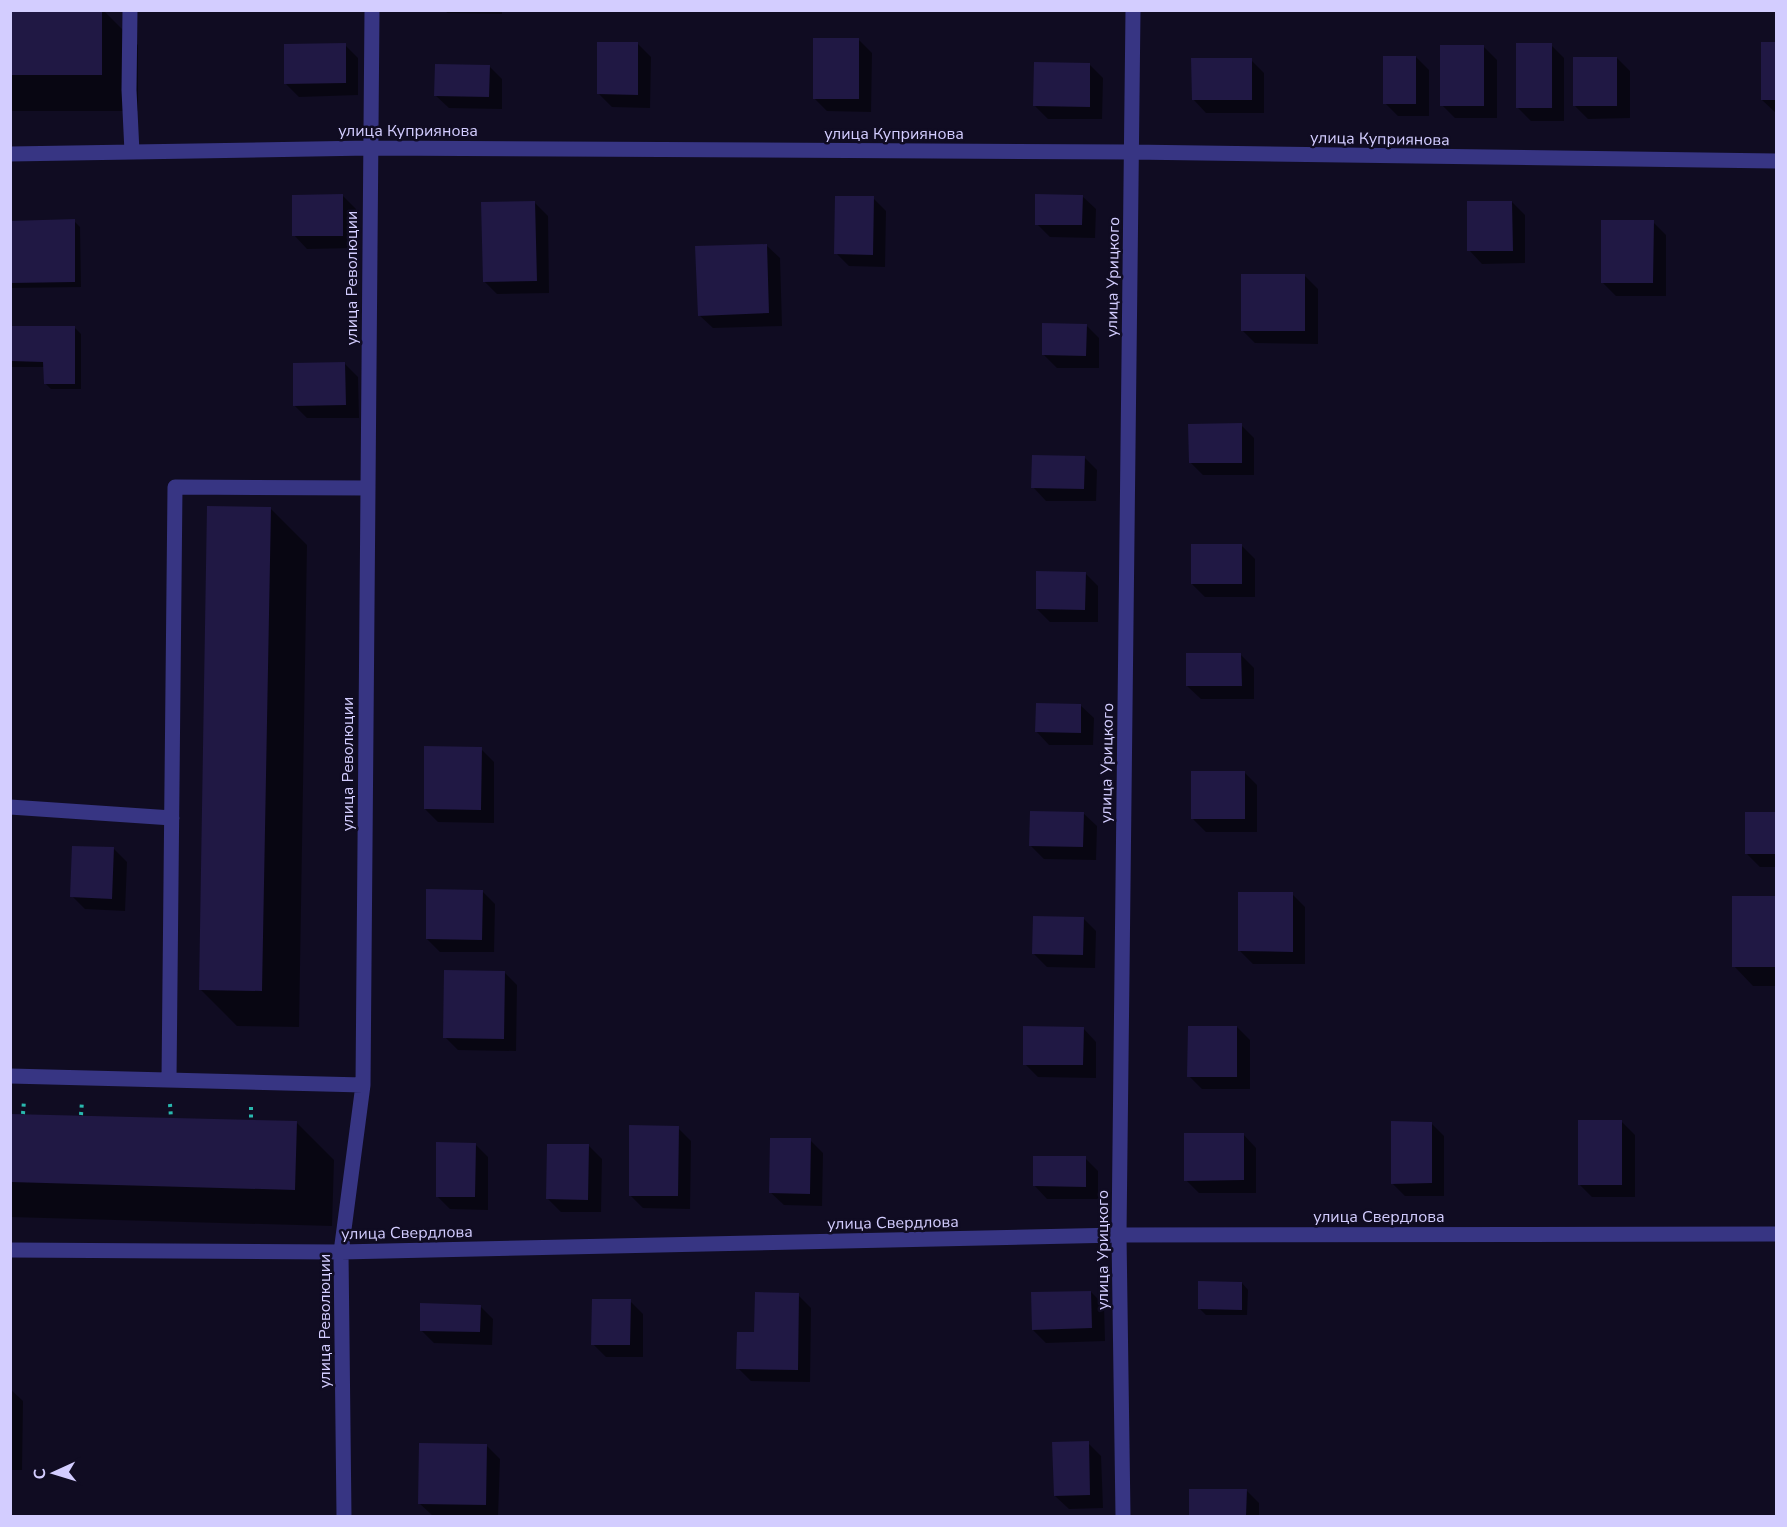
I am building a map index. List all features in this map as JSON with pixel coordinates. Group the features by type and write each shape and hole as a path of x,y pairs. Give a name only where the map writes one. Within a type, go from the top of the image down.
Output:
{"street":[{"path":"130,10 129,90 132,152"},
{"name":"улица Революции","path":"344,1516 341,1252 363,1085 372,10"},
{"name":"улица Урицкого","path":"1123,1516 1119,1235 1133,10"},
{"name":"улица Куприянова","path":"10,154 370,148 1131,152 1776,160"},
{"path":"169,1080 175,487 367,488"},
{"path":"10,807 172,818"},
{"path":"10,1076 363,1085"},
{"name":"улица Свердлова","path":"10,1250 341,1252 1119,1235 1776,1234"}],"building":[{"path":"10,10 102,10 102,75 10,75"},
{"path":"813,38 859,38 859,99 813,99"},
{"path":"597,42 638,42 638,95 597,94"},
{"path":"1761,42 1776,42 1776,100 1761,100"},
{"path":"346,43 346,83 284,84 284,44"},
{"path":"1516,43 1552,43 1552,108 1516,108"},
{"path":"1440,45 1484,45 1484,106 1440,106"},
{"path":"1383,56 1416,56 1416,104 1383,104"},
{"path":"1573,57 1617,57 1617,106 1573,106"},
{"path":"1191,58 1252,58 1252,100 1192,100"},
{"path":"1034,62 1090,63 1090,107 1033,106"},
{"path":"435,64 490,65 489,97 434,96"},
{"path":"343,194 343,236 292,236 292,195"},
{"path":"1035,194 1083,195 1082,225 1035,225"},
{"path":"835,196 874,196 873,255 834,254"},
{"path":"535,201 537,281 483,282 481,202"},
{"path":"1467,201 1512,201 1513,251 1467,251"},
{"path":"75,219 75,282 10,283 10,221"},
{"path":"1601,220 1654,220 1653,283 1601,283"},
{"path":"767,244 769,313 698,316 695,246"},
{"path":"1241,274 1305,274 1305,331 1241,331"},
{"path":"1042,323 1087,324 1086,356 1042,355"},
{"path":"10,326 75,326 75,384 44,384 43,362 10,361"},
{"path":"345,362 346,405 293,406 293,363"},
{"path":"1242,423 1242,463 1189,463 1188,424"},
{"path":"1032,455 1085,456 1084,489 1031,488"},
{"path":"207,506 271,507 262,991 199,990"},
{"path":"1191,544 1242,544 1242,584 1191,584"},
{"path":"1036,571 1086,572 1085,610 1036,609"},
{"path":"1186,653 1241,653 1242,686 1186,686"},
{"path":"1036,703 1081,704 1081,733 1035,732"},
{"path":"424,746 482,747 481,810 424,809"},
{"path":"1191,771 1245,771 1245,819 1191,819"},
{"path":"1030,811 1084,812 1083,847 1029,846"},
{"path":"1745,812 1776,812 1776,854 1745,854"},
{"path":"72,846 114,847 112,899 70,897"},
{"path":"426,889 483,890 482,940 426,939"},
{"path":"1238,892 1293,892 1293,952 1238,951"},
{"path":"1732,896 1776,896 1776,967 1732,967"},
{"path":"1033,916 1084,917 1083,955 1032,954"},
{"path":"444,970 505,971 504,1039 443,1038"},
{"path":"1023,1026 1084,1027 1083,1065 1023,1065"},
{"path":"1188,1026 1237,1026 1237,1077 1187,1077"},
{"path":"10,1114 297,1121 295,1190 10,1182"},
{"path":"1578,1120 1622,1120 1622,1185 1578,1185"},
{"path":"1391,1121 1432,1122 1432,1183 1391,1184"},
{"path":"629,1125 679,1126 678,1196 629,1196"},
{"path":"1184,1133 1244,1133 1244,1180 1184,1181"},
{"path":"770,1138 811,1138 810,1194 769,1193"},
{"path":"436,1142 476,1143 475,1197 436,1197"},
{"path":"547,1144 589,1144 588,1200 546,1199"},
{"path":"1033,1156 1086,1156 1086,1187 1033,1186"},
{"path":"1198,1281 1242,1282 1242,1310 1198,1309"},
{"path":"1091,1291 1092,1328 1032,1330 1031,1292"},
{"path":"755,1292 799,1293 798,1370 736,1369 737,1332 754,1332"},
{"path":"592,1299 631,1299 630,1345 591,1345"},
{"path":"420,1303 481,1305 480,1332 420,1331"},
{"path":"1089,1441 1090,1495 1054,1496 1052,1442"},
{"path":"419,1443 487,1444 486,1505 418,1504"},
{"path":"1189,1489 1247,1489 1246,1516 1189,1516"}]}
